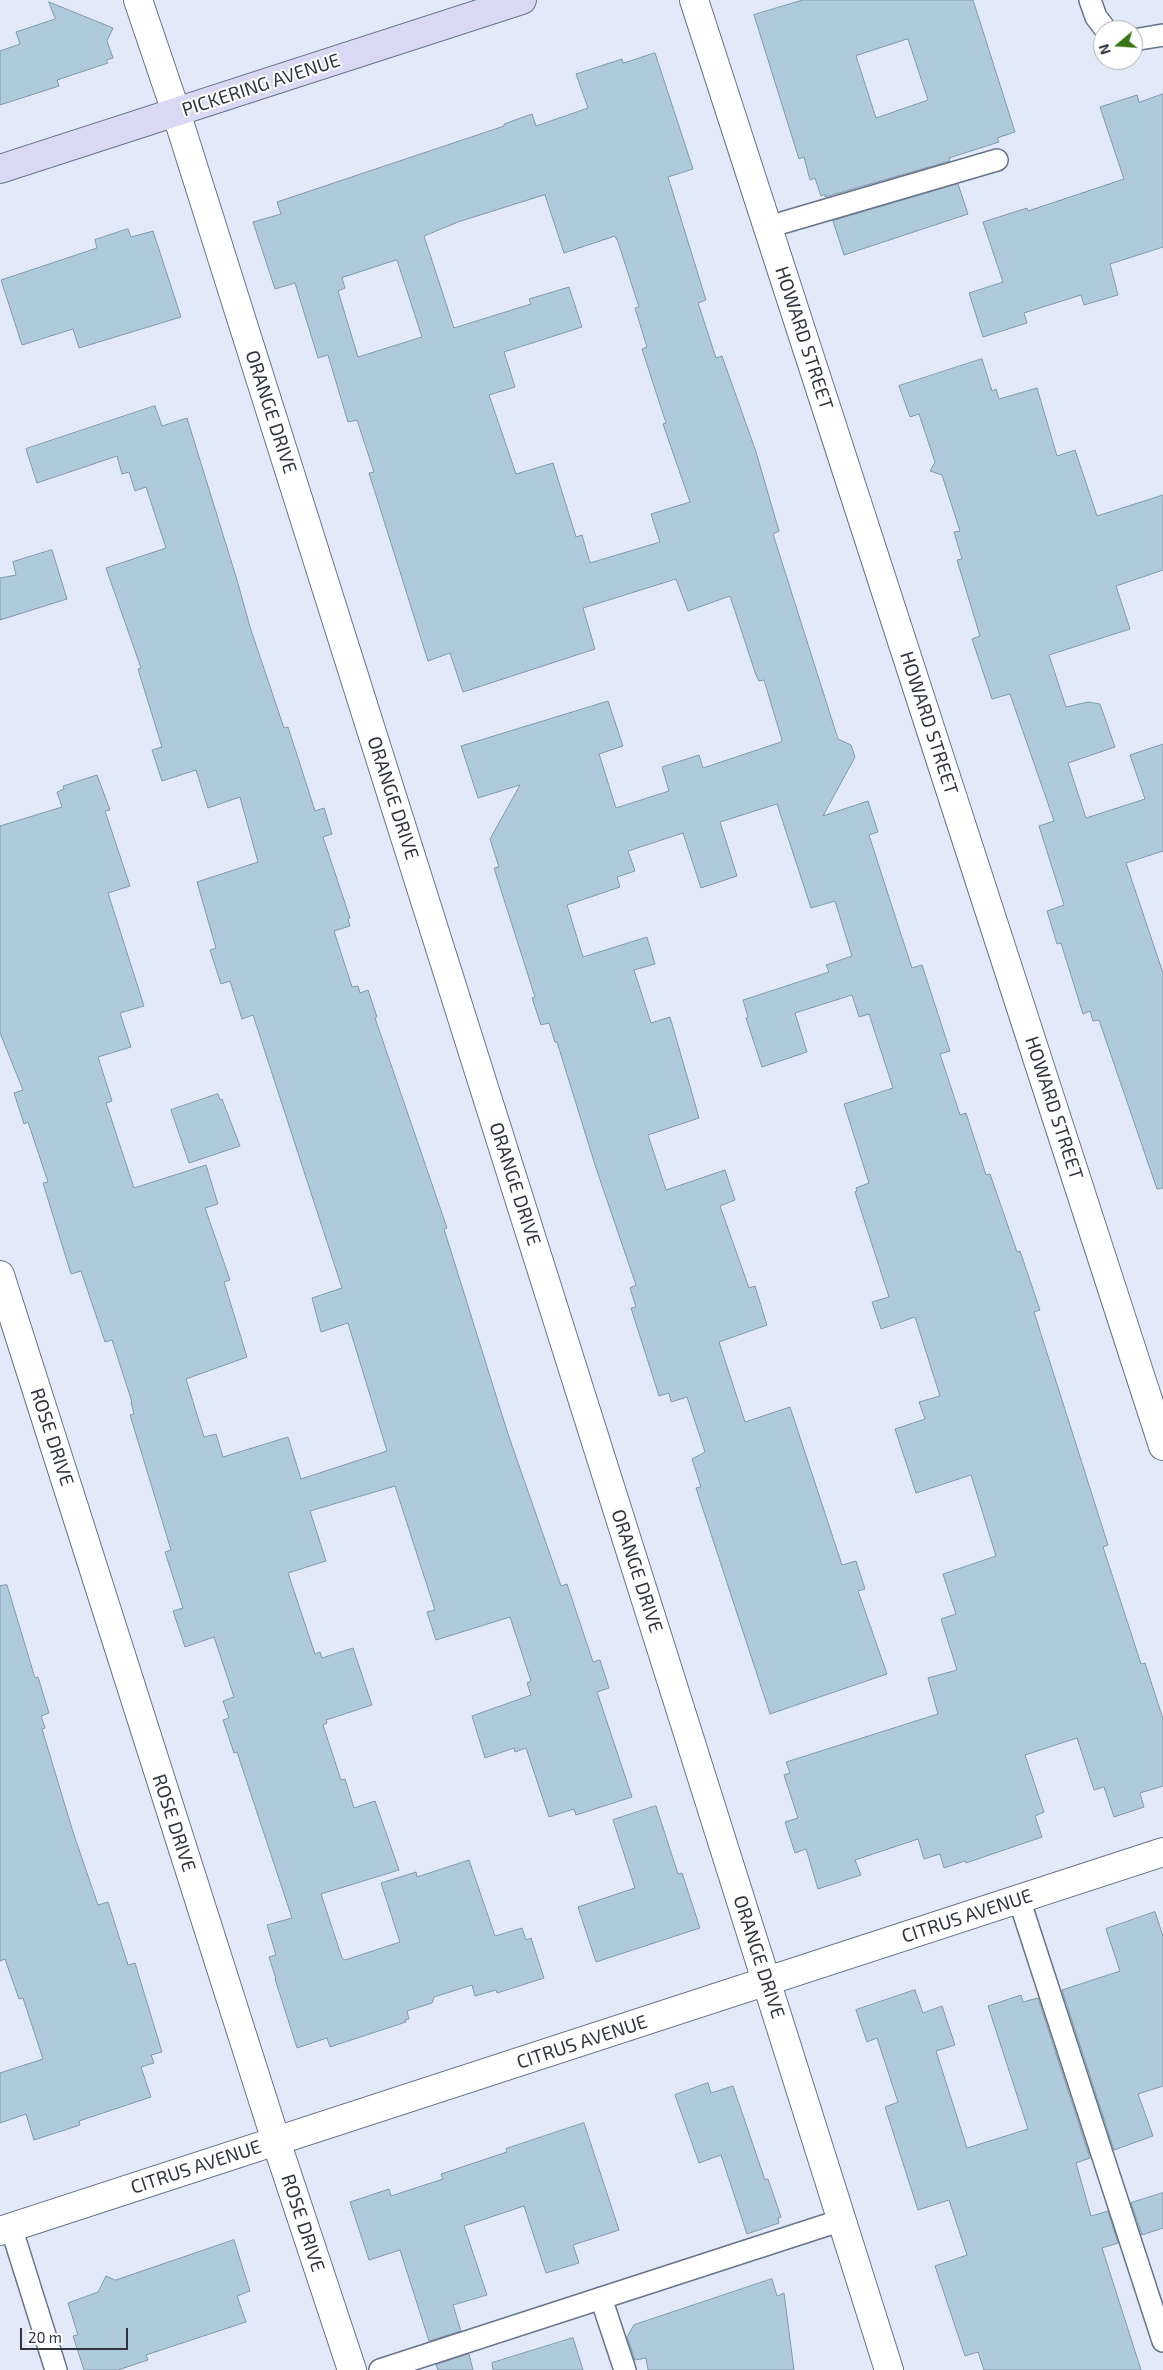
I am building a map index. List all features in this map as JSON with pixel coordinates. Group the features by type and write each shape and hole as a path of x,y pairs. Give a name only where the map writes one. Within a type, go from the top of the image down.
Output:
{"street":[{"name":"ORANGE DRIVE","path":"138,0 176,112 889,2370"},
{"name":"PICKERING AVENUE","path":"0,169 522,0"},
{"name":"HOWARD STREET","path":"694,0 1163,1446"},
{"name":"ROSE DRIVE","path":"0,1275 276,2141 352,2370"},
{"name":"CITRUS AVENUE","path":"6,2229 1163,1852"}],"lane":[{"path":"1090,0 1098,20"},
{"path":"1143,38 1163,35"},
{"path":"768,227 997,160"},
{"path":"1020,1898 1163,2341"},
{"path":"380,2370 842,2220"},
{"path":"6,2229 56,2370"},
{"path":"601,2298 625,2370"}],"building":[{"path":"803,0 973,0 1015,132 997,138 999,142 949,158 950,161 825,197 825,194 821,196 815,178 810,180 804,157 799,159 754,15","holes":["908,39 928,100 876,118 856,56"]},
{"path":"49,2 113,28 107,41 113,58 106,60 108,63 57,80 59,86 0,105 0,51 20,44 16,32 55,19"},
{"path":"655,53 693,169 668,177 706,300 698,303 716,358 722,356 756,452 779,531 773,534 838,739 851,745 855,757 823,816 868,801 878,832 869,835 895,916 912,968 922,965 950,1051 940,1054 960,1115 966,1113 986,1175 990,1174 1017,1252 1020,1251 1040,1310 1034,1312 1108,1545 1103,1547 1141,1664 1145,1663 1163,1719 1163,1786 1140,1793 1144,1807 1114,1817 1104,1787 1094,1790 1077,1738 1025,1755 1044,1812 1035,1816 1042,1837 966,1863 965,1861 944,1868 940,1854 924,1859 918,1839 855,1860 861,1875 818,1889 806,1849 795,1853 785,1822 798,1818 784,1775 790,1773 786,1762 938,1714 928,1678 957,1670 941,1619 956,1614 943,1574 996,1556 971,1475 916,1493 895,1429 925,1419 919,1402 940,1396 915,1317 881,1329 872,1302 889,1297 855,1192 857,1191 856,1188 869,1183 844,1104 893,1088 869,1014 859,1017 852,995 795,1013 807,1052 762,1067 746,1018 748,1017 743,1000 829,972 826,965 852,956 835,901 811,908 777,804 720,822 737,876 701,888 683,833 628,851 635,871 617,877 620,887 567,905 583,957 647,937 655,964 634,970 651,1023 670,1017 699,1118 648,1135 666,1190 725,1170 735,1200 720,1206 749,1288 755,1286 767,1325 719,1342 745,1422 790,1407 842,1565 856,1561 865,1589 858,1591 887,1674 770,1714 696,1488 701,1487 692,1459 705,1452 687,1397 671,1402 669,1393 659,1396 631,1308 636,1307 630,1288 636,1285 596,1168 557,1042 555,1042 549,1023 541,1025 532,998 535,997 494,868 499,867 490,839 520,785 478,798 461,746 608,701 623,746 599,754 616,808 669,791 662,767 699,755 703,768 781,742 764,680 759,681 756,675 730,596 688,611 676,579 583,608 595,649 463,692 450,653 428,661 369,473 374,472 357,420 348,422 328,355 318,358 295,283 275,289 253,222 281,214 277,202 504,126 504,124 532,114 536,126 588,108 576,74 622,59 623,63","holes":["545,195 564,253 615,236 618,242 639,307 635,308 647,347 642,349 666,423 663,424 690,502 651,514 660,542 590,563 582,535 576,537 553,463 516,474 489,395 515,387 504,352 582,327 569,287 529,299 531,304 454,328 424,236 458,222","397,260 422,337 358,357 338,291 345,288 342,278"]},
{"path":"1163,94 1163,247 1110,264 1118,295 1084,305 1081,295 1024,313 1027,323 983,337 969,293 1003,282 983,222 1027,208 1028,211 1124,179 1100,107 1137,95 1139,102"},
{"path":"958,184 968,214 844,255 833,221"},
{"path":"128,229 131,237 153,231 181,317 79,348 73,329 22,345 1,280 97,248 95,240"},
{"path":"982,359 992,391 996,389 999,399 1037,388 1057,456 1075,450 1097,516 1163,495 1163,570 1116,586 1130,629 1049,655 1066,707 1088,702 1100,704 1115,747 1068,763 1086,818 1145,799 1130,755 1163,744 1163,851 1126,863 1163,973 1163,1188 1157,1189 1099,1020 1093,1021 1090,1011 1083,1014 1061,943 1057,944 1047,911 1064,905 1039,826 1054,821 1010,694 992,699 972,639 980,636 957,560 962,559 954,532 960,531 942,475 930,471 935,462 919,414 910,417 899,386"},
{"path":"155,406 162,426 187,418 250,627 284,728 288,727 315,811 324,808 332,834 323,837 350,918 348,919 350,926 334,931 352,987 358,986 360,993 368,990 377,1017 375,1018 447,1228 444,1229 508,1434 561,1586 567,1584 593,1662 600,1660 609,1688 597,1692 632,1797 576,1815 574,1809 549,1817 526,1748 515,1752 514,1748 485,1758 472,1716 531,1695 527,1683 531,1681 510,1617 436,1640 427,1612 435,1610 395,1486 310,1511 326,1561 288,1573 315,1654 320,1652 322,1658 353,1648 372,1705 326,1720 327,1723 323,1725 341,1780 345,1779 354,1808 375,1801 399,1870 321,1894 342,1958 345,1960 400,1942 381,1883 416,1872 417,1877 469,1860 495,1936 522,1928 526,1940 531,1938 544,1978 497,1993 496,1990 475,1996 472,1985 434,1997 432,2003 407,2011 409,2019 405,2020 406,2022 330,2047 327,2038 297,2048 269,1957 276,1955 267,1925 292,1918 237,1752 234,1753 223,1720 229,1718 223,1701 234,1697 214,1637 185,1647 173,1611 183,1608 165,1552 171,1550 130,1415 134,1414 132,1402 112,1340 105,1342 81,1271 71,1274 43,1183 48,1182 28,1122 24,1124 14,1093 23,1090 0,1033 0,826 62,807 57,792 64,789 63,786 97,775 110,810 105,811 130,886 108,893 144,1006 120,1013 131,1047 98,1057 112,1101 106,1103 134,1188 206,1165 218,1204 205,1208 230,1280 224,1282 247,1357 186,1379 204,1437 216,1434 223,1457 288,1437 301,1479 387,1451 348,1323 321,1332 312,1298 342,1288 253,1015 242,1019 230,981 221,984 210,950 216,948 197,882 258,862 240,797 208,808 196,770 162,781 152,750 162,747 138,669 141,668 106,568 166,548 146,487 135,491 129,472 122,474 117,456 37,483 26,449"},
{"path":"52,550 67,599 0,620 0,578 16,575 13,562"},
{"path":"218,1094 220,1100 222,1099 240,1146 189,1163 171,1110"},
{"path":"7,1585 35,1678 38,1677 49,1713 41,1716 45,1728 42,1729 73,1832 98,1905 108,1902 128,1965 135,1963 162,2052 151,2055 154,2063 141,2067 151,2097 79,2121 80,2125 34,2140 26,2114 0,2123 0,2073 43,2059 23,1998 19,1999 5,1959 0,1961 0,1586"},
{"path":"656,1806 678,1874 682,1873 700,1928 596,1962 578,1907 635,1888 613,1820"},
{"path":"1155,1912 1163,1936 1163,2086 1138,2094 1153,2136 1114,2150 1062,1990 1120,1971 1106,1929"},
{"path":"915,1990 923,2013 942,2006 955,2045 936,2051 967,2148 1028,2129 988,2006 1021,1995 1023,2002 1038,1998 1090,2158 1076,2163 1091,2216 1108,2211 1118,2243 1102,2248 1141,2370 984,2370 978,2352 965,2356 935,2266 967,2255 949,2200 918,2210 885,2107 898,2102 877,2038 867,2042 856,2010"},
{"path":"708,2083 711,2093 733,2086 765,2180 768,2179 781,2217 778,2218 779,2223 747,2234 721,2155 699,2163 675,2095"},
{"path":"584,2123 619,2230 573,2245 579,2263 546,2273 524,2206 464,2226 487,2295 453,2305 461,2331 429,2341 400,2250 369,2260 350,2202 389,2189 391,2196 443,2179 441,2174 507,2152 506,2149"},
{"path":"1163,2193 1163,2228 1142,2235 1131,2203"},
{"path":"234,2240 250,2291 237,2296 246,2322 146,2355 148,2360 118,2370 84,2370 73,2336 78,2335 68,2303 98,2292 106,2276 115,2280"},
{"path":"772,2279 777,2296 784,2293 794,2370 648,2370 646,2358 635,2360 627,2337 634,2325"},
{"path":"573,2338 583,2370 493,2370 492,2363"},
{"path":"469,2354 473,2370 438,2370 436,2365"}]}
